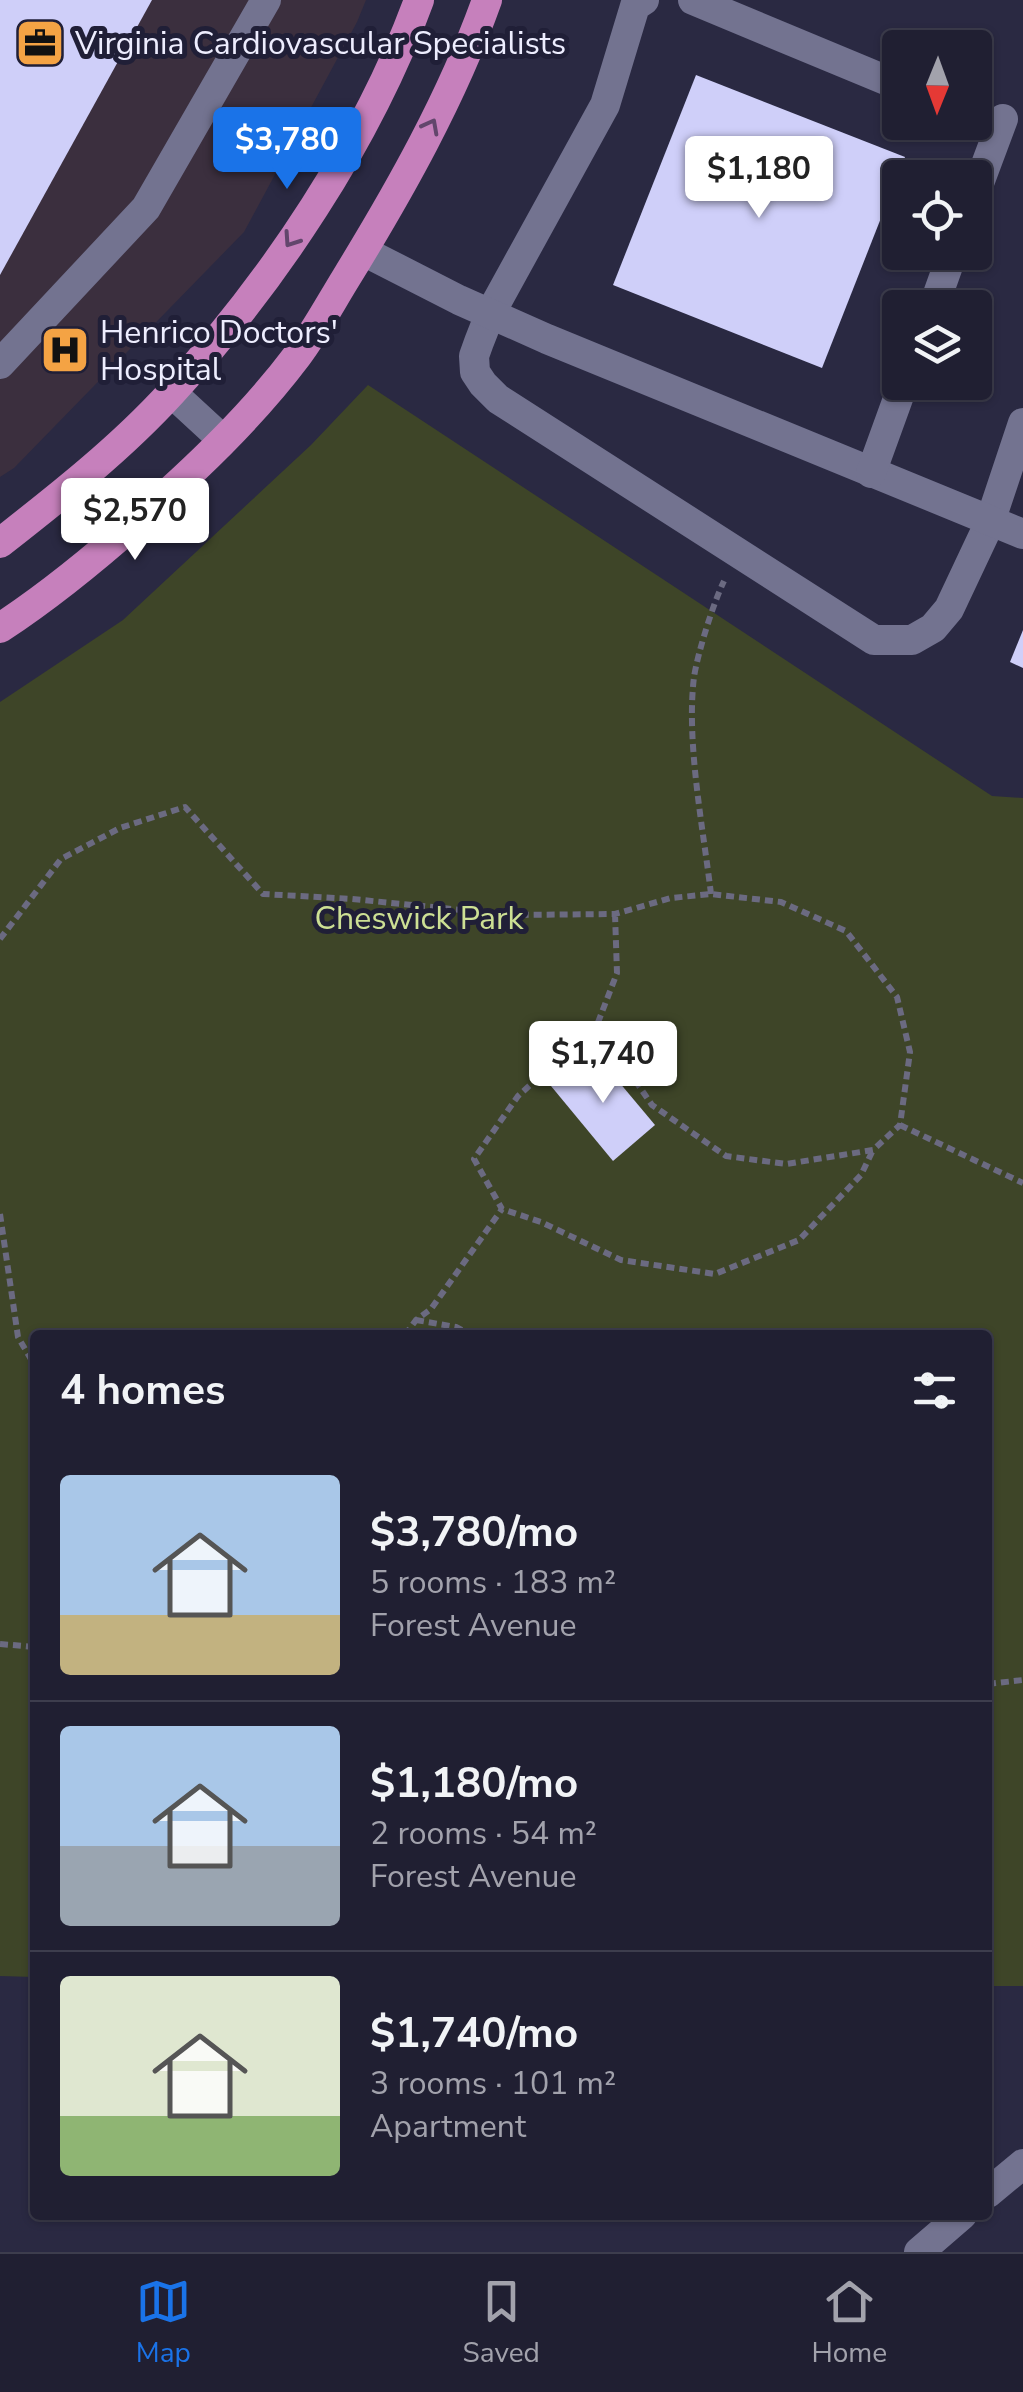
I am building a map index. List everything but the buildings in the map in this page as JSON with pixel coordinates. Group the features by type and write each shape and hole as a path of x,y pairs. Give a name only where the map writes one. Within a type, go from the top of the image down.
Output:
{"main road":[{"path":"0,543 90,470 172,393 257,289 324,190 370,111 419,0"},
{"path":"0,628 95,558 180,484 258,404 299,354 363,251 444,102 487,0"}],"street":[{"path":"0,364 146,208 266,0"},
{"path":"644,0 635,6 606,105 490,314 474,356 475,372 483,384 498,399 874,640 912,640 933,628 950,609 990,522 1023,422"},
{"path":"693,0 882,79"},
{"path":"986,160 1000,118"},
{"path":"363,251 490,314 1023,534"},
{"path":"172,393 223,440"},
{"path":"870,473 897,400"},
{"path":"992,2191 1023,2164"},
{"path":"920,2252 956,2220"}],"path":[{"path":"711,894 693,738 694,676 716,596 738,552"},
{"path":"0,939 61,860 120,828 185,807 263,894 352,898 512,915 615,914 671,898 711,894 781,902 846,932 897,997 910,1052 900,1125 873,1150 862,1175 799,1240 715,1274 621,1260 541,1222 502,1209 474,1160 518,1096 597,1025 617,973 615,914"},
{"path":"597,1025 652,1105 726,1156 786,1164 873,1150"},
{"path":"900,1125 1023,1183"},
{"path":"409,1330 431,1309 502,1209"},
{"path":"0,1214 3,1256 18,1337 30,1357"},
{"path":"416,1320 461,1330"},
{"path":"0,1644 30,1647"},
{"path":"992,1684 1023,1680"}],"shaded area":[{"name":"Henrico Doctors' Hospital","path":"0,0 366,0 244,232 14,468 0,477"}],"green space":[{"name":"Cheswick Park","path":"368,385 992,796 1023,798 1023,1986 992,1986 992,1330 30,1330 30,1977 0,1976 0,702 123,620 311,445"}],"place":[{"name":"Virginia Cardiovascular Specialists","path":"40,43"},
{"name":"Henrico Doctors' Hospital","path":"65,350"}]}
